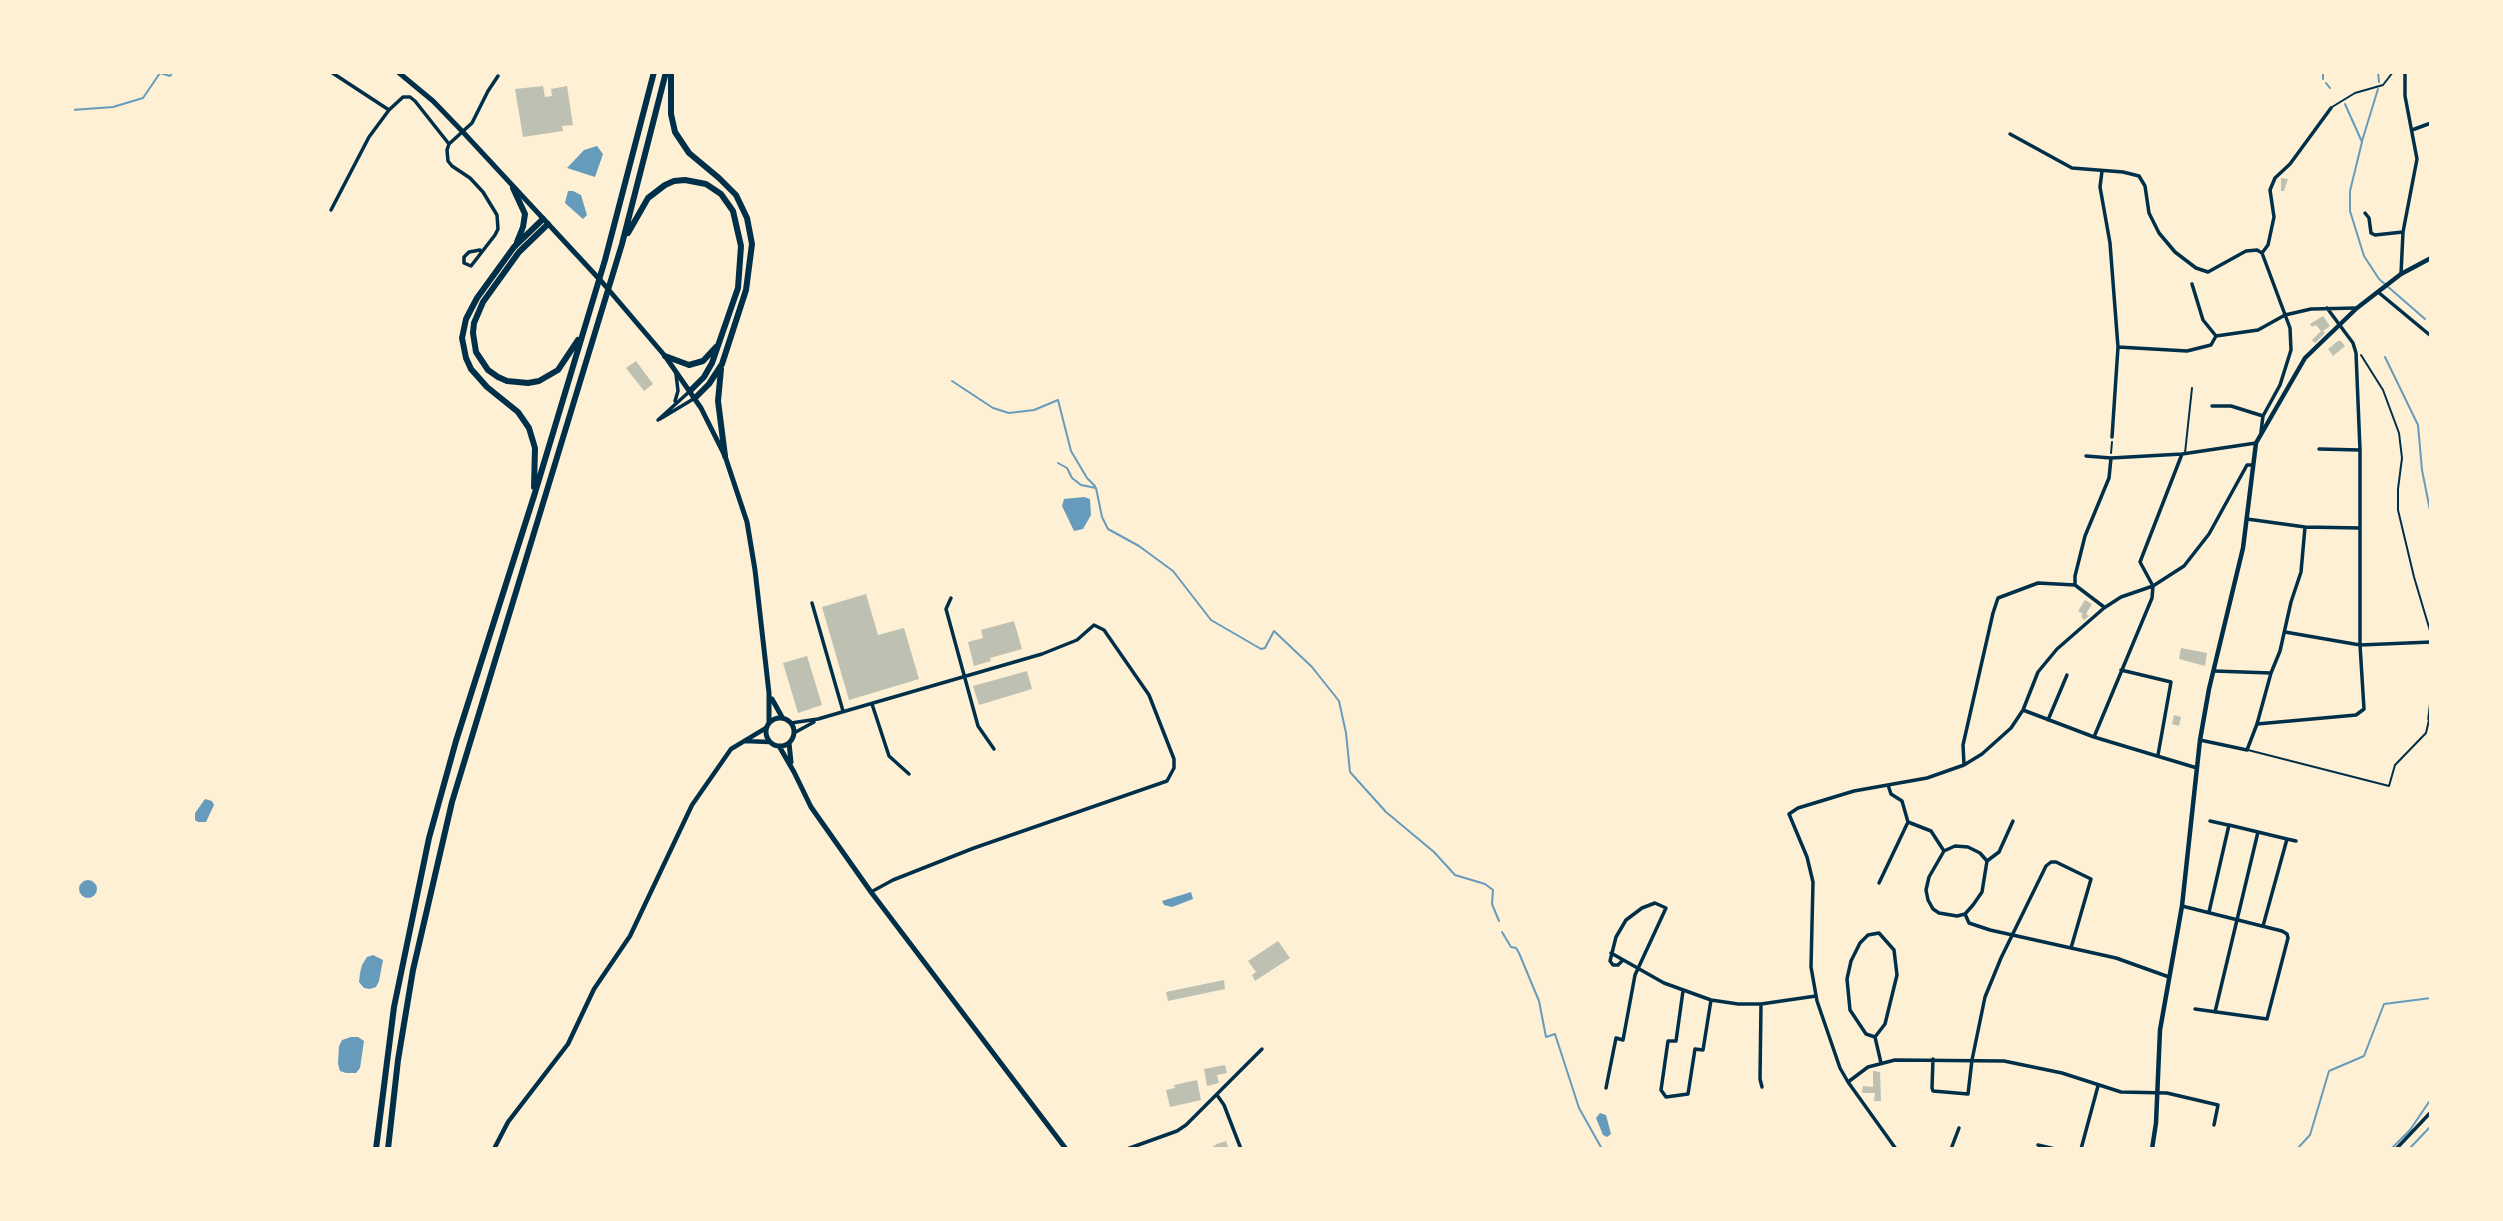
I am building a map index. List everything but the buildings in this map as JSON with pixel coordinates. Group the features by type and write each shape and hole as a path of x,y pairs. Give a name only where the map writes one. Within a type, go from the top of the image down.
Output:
{"highway":[{"path":"376,1149 394,1007 429,838 456,741 594,299 654,72"},
{"path":"388,1149 410,984 440,847 603,309 669,72"},
{"path":"669,72 671,114 675,132 689,153 736,195 750,230 750,276 743,304 722,363 709,384 695,398"},
{"path":"622,244 648,198 665,185 685,180 706,184 721,194 733,211 741,259 738,288 720,343 704,377 690,391"},
{"path":"513,188 525,214 523,227 514,247 470,310 462,338 471,369 487,387 518,412 529,428 535,448 534,496"},
{"path":"545,221 483,302 474,323 476,352 488,370 498,377 518,383 538,381 558,370 584,330"},
{"path":"514,247 545,221"},
{"path":"665,356 684,365 694,364 703,360 720,343"},
{"path":"722,363 718,401 725,456"}],"main road":[{"path":"398,72 433,101 602,282 665,356 695,398 725,456 747,522 769,693 766,735 769,742"},
{"path":"2152,1149 2160,1030 2182,906 2200,740 2235,587 2256,443 2305,358 2357,308 2401,274 2431,258"},
{"path":"769,693 782,718 791,723 794,733 789,743 794,772"},
{"path":"494,1149 501,1134 568,1044 594,989 630,936 692,805 731,749 782,718"},
{"path":"744,741 769,742 779,746 811,807 871,892 1066,1149"},
{"path":"779,746 789,743"}],"street":[{"path":"331,72 389,110"},
{"path":"2401,274 2403,232 2417,159 2405,96 2405,72"},
{"path":"481,252 469,252 464,257 464,263 471,266 498,229 497,215 483,192 448,161 449,144 475,117 498,76"},
{"path":"331,210 369,137 389,110 403,97 410,97 449,144"},
{"path":"2262,253 2268,245 2274,217 2270,190 2274,178 2290,164 2330,108"},
{"path":"2412,130 2431,123"},
{"path":"2010,134 2072,168 2139,176 2145,186 2149,213 2158,233 2175,252 2196,268 2208,272 2246,251 2257,250 2262,253 2290,328 2291,350 2280,385 2263,416 2261,432"},
{"path":"2102,171 2100,187 2110,243 2118,347 2112,436"},
{"path":"2365,213 2369,218 2371,233 2375,235 2403,232"},
{"path":"2192,284 2203,320 2216,336"},
{"path":"2379,291 2431,336"},
{"path":"2216,336 2258,330 2285,315 2327,308 2357,308"},
{"path":"2257,724 2356,715 2364,709 2360,645 2360,450 2356,353 2353,343 2327,308"},
{"path":"2118,347 2186,351 2211,345 2216,336"},
{"path":"673,404 678,391 674,369"},
{"path":"690,391 658,420 695,398"},
{"path":"2212,405 2231,406 2263,416"},
{"path":"2086,456 2111,458 2184,454 2256,443"},
{"path":"2319,449 2360,450"},
{"path":"2094,737 2152,598 2154,586 2140,562 2184,454"},
{"path":"2075,585 2077,563 2109,478 2111,458"},
{"path":"1896,1149 1840,1068 1816,996 1811,967 1813,882 1807,857 1789,814 1798,808 1854,791 1927,778 1964,765 1982,754 2011,728 2023,710 2038,672 2057,649 2121,597 2154,586 2184,566 2199,550 2247,465 2253,465"},
{"path":"2247,519 2305,527 2360,528"},
{"path":"2200,740 2247,750 2285,632 2301,572 2305,527"},
{"path":"1964,765 1963,746 1998,598 2038,583 2075,585 2105,608"},
{"path":"951,598 946,609 964,677 978,726 994,749"},
{"path":"812,603 843,711"},
{"path":"791,723 818,719 1042,654 1077,640 1094,625 1104,630 1149,695 1174,759 1174,768 1167,781 974,848 893,880 871,892"},
{"path":"2285,632 2360,645 2431,642"},
{"path":"2121,670 2171,682 2158,755"},
{"path":"2214,671 2271,673"},
{"path":"2048,720 2067,675"},
{"path":"2429,719 2431,702"},
{"path":"872,704 889,756 909,774"},
{"path":"2023,710 2094,737 2197,768"},
{"path":"794,733 818,719"},
{"path":"1879,883 1908,822 1902,801 1891,794 1888,785"},
{"path":"1987,861 1980,853 1968,847 1955,846 1944,851 1934,863 1926,890 1933,909 1949,916 1965,914 1982,892 1987,861 1999,852 2013,821"},
{"path":"2210,821 2295,841"},
{"path":"1908,822 1931,831 1944,851"},
{"path":"2209,912 2229,825"},
{"path":"2215,1012 2258,832"},
{"path":"2263,926 2287,839"},
{"path":"1933,1059 1933,1091 1968,1094 1972,1059 1985,998 2012,936 2046,866 2051,862 2091,879 2071,948"},
{"path":"1606,1088 1616,1038 1623,1040 1635,975 1666,908 1655,903 1642,908 1626,920 1616,937 1610,961 1613,965 1618,965 1623,960"},
{"path":"2182,906 2287,934 2267,1019 2194,1009"},
{"path":"1965,914 1969,923 2012,936 2116,958 2169,977"},
{"path":"1879,933 1894,950 1897,975 1885,1024 1875,1037 1866,1034 1850,1010 1847,979 1851,961 1860,943 1868,935 1879,933"},
{"path":"1611,953 1683,991 1711,1000 1760,1004 1816,996"},
{"path":"1683,991 1676,1041 1668,1041 1661,1090 1666,1097 1688,1094 1695,1049 1703,1050 1711,1000"},
{"path":"1760,1004 1762,1087"},
{"path":"1875,1037 1881,1063"},
{"path":"1127,1149 1177,1131 1262,1049"},
{"path":"1848,1082 1868,1067 1909,1059 1972,1059 2024,1064 2121,1092 2167,1093 2218,1105 2214,1125"},
{"path":"2081,1149 2098,1086"},
{"path":"1217,1095 1224,1105 1241,1149"},
{"path":"2396,1149 2431,1112"},
{"path":"1951,1149 1959,1128"},
{"path":"2038,1145 2055,1149"}],"lane":[{"path":"2330,108 2355,93 2383,85 2393,72"},
{"path":"2184,454 2192,388"},
{"path":"2247,750 2389,786 2395,765 2426,733 2429,719"}],"path":[{"path":"2356,353 2361,355 2383,390 2399,433 2402,458 2398,510 2431,634"},
{"path":"2111,458 2112,436"}],"water":[{"path":"597,146 603,154 595,177 567,168 584,150"},
{"path":"568,191 581,195 587,215 583,219 565,203"},
{"path":"1064,499 1090,499 1091,515 1083,529 1074,531 1062,506"},
{"path":"205,799 212,801 214,805 206,822 198,822 195,820 195,813"},
{"path":"88,880 94,883 97,889 94,895 88,898 82,895 79,889 82,883"},
{"path":"1191,892 1193,899 1172,907 1164,905 1162,901"},
{"path":"373,955 383,960 379,981 376,987 364,988 359,982 362,965 367,957"},
{"path":"351,1037 364,1041 360,1068 356,1073 346,1073 340,1071 338,1064 339,1046 342,1040"},
{"path":"1600,1113 1606,1115 1611,1134 1607,1137 1603,1135 1596,1118"}],"waterway":[{"path":"72,110 113,107 143,98 160,73 170,76 173,72"},
{"path":"2323,72 2323,79"},
{"path":"2378,72 2379,82"},
{"path":"2326,83 2330,88"},
{"path":"2362,141 2378,89"},
{"path":"2345,104 2362,142 2350,191 2350,211 2364,256 2379,279 2425,319"},
{"path":"2385,357 2418,425 2422,470 2431,515"},
{"path":"952,381 993,408 1009,413 1034,410 1058,400 1071,451 1095,486"},
{"path":"1058,463 1067,468 1072,478 1081,485 1096,488 1102,517 1108,529 1139,546 1173,571 1211,620 1261,649 1265,648 1274,631 1312,667 1339,701 1350,772 1386,812 1434,852 1455,875 1485,884 1493,890 1492,904 1499,921"},
{"path":"1502,932 1511,947 1516,948 1519,953 1539,1001 1546,1037 1555,1034 1579,1108 1602,1149"},
{"path":"2297,1149 2310,1135 2329,1071 2364,1056 2384,1004 2431,998"},
{"path":"2391,1149 2410,1130 2431,1099"},
{"path":"2409,1149 2431,1126"}]}
